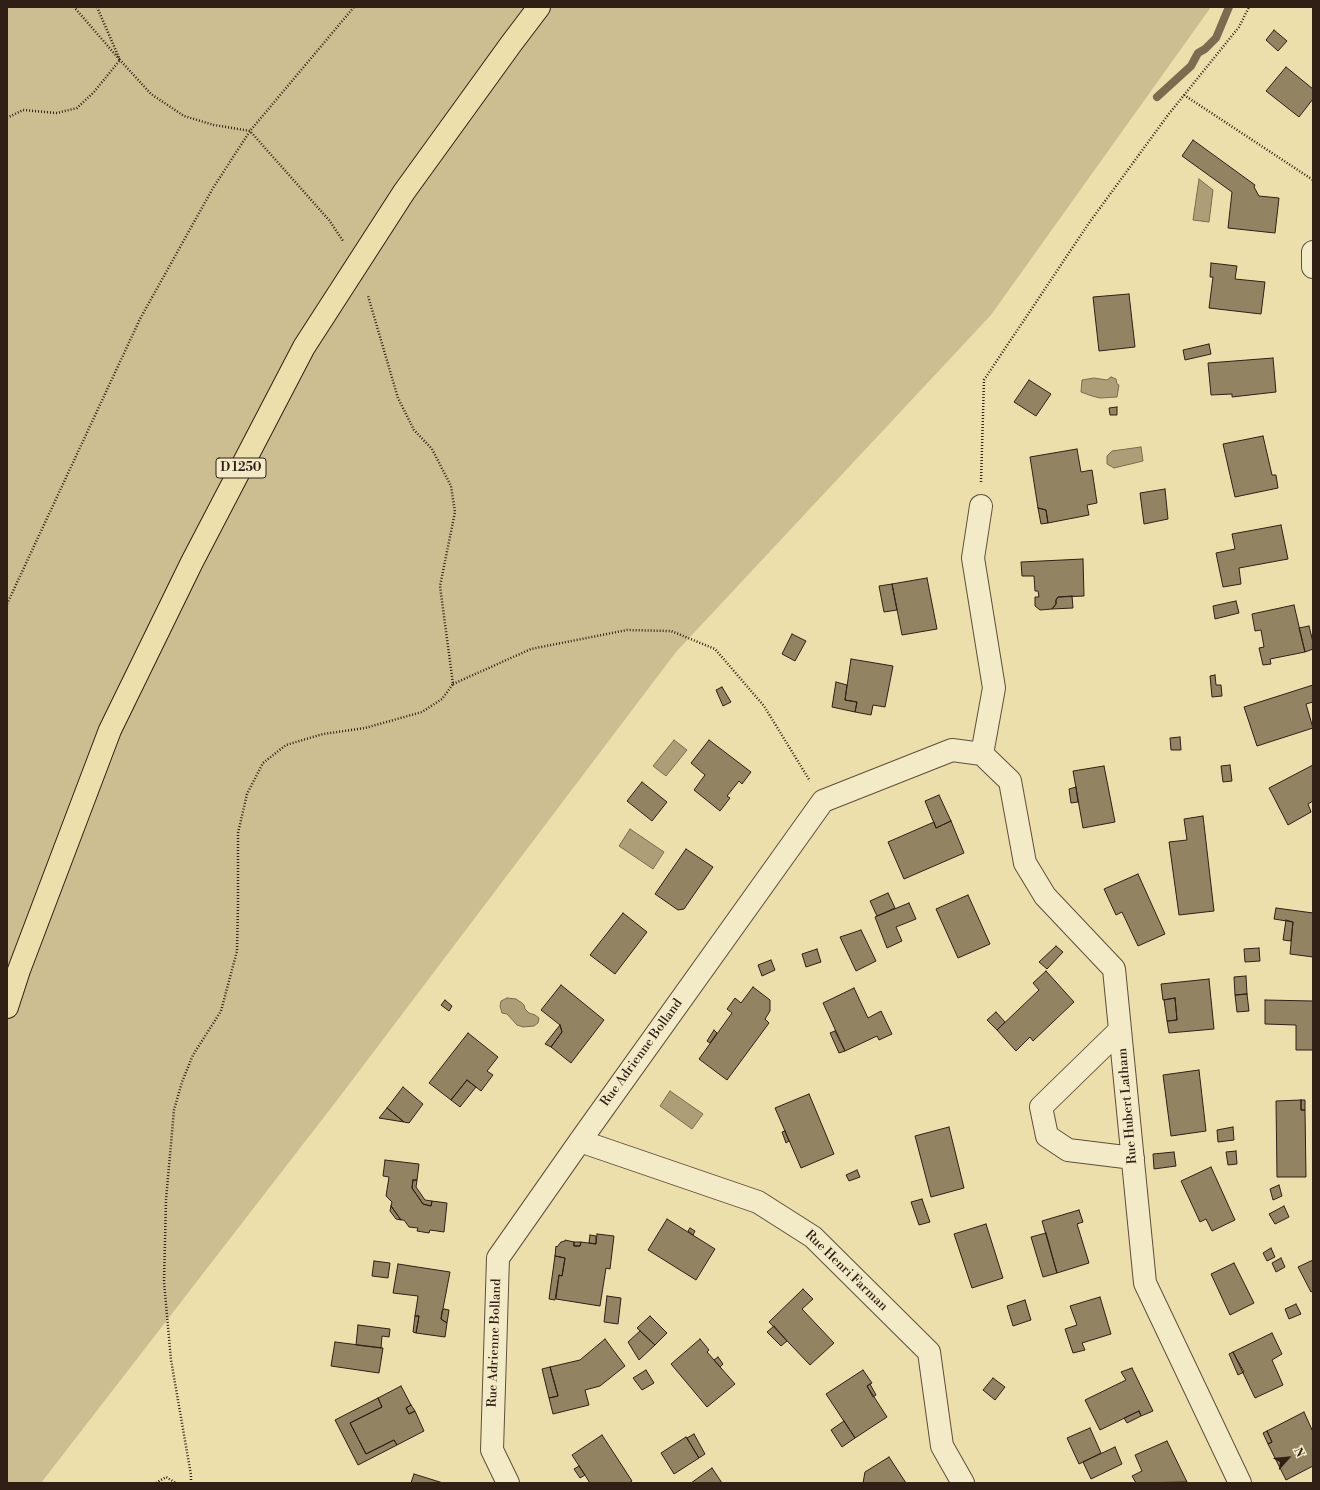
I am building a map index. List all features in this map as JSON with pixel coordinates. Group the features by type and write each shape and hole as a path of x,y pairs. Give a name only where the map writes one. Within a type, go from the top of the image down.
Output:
{"main road":[{"name":"D 1250","path":"7,1008 19,970 110,730 192,562 304,347 404,192 511,44 540,7"}],"street":[{"path":"1313,252 1313,267"},
{"path":"823,801 952,750 982,754 994,688 973,558 980,506"},
{"name":"Rue Hubert Latham","path":"982,754 1010,781 1025,864 1045,896 1114,969 1145,1283 1240,1483"},
{"name":"Rue Adrienne Bolland","path":"508,1483 492,1450 498,1258 823,801"},
{"path":"1120,1030 1041,1107 1047,1136 1068,1150 1133,1158"},
{"name":"Rue Henri Farman","path":"580,1141 758,1202 813,1237 929,1352 942,1446 963,1483"}],"path":[{"path":"74,7 133,76 151,94 184,116 214,125 250,131 330,220 358,264 398,398 414,430 432,449 451,486 455,512 440,586 454,684"},
{"path":"97,7 120,60"},
{"path":"7,604 140,319 213,188 250,131 354,7"},
{"path":"980,506 984,380 1089,223 1163,121 1239,27 1249,7"},
{"path":"7,118 23,110 57,113 77,108 94,92 120,60"},
{"path":"1184,95 1313,180"},
{"path":"191,1483 191,1475 170,1360 164,1282 166,1200 174,1110 193,1055 221,1011 237,951 238,833 247,794 263,763 286,745 323,734 365,728 422,712 442,699 454,684 531,649 627,630 671,631 715,649 764,706 823,801"},
{"path":"156,1483 166,1477 176,1483"}],"shaded area":[{"path":"7,7 1211,7 991,315 676,652 338,1099 41,1483 7,1483"},
{"path":"1199,179 1213,190 1209,222 1193,220"},
{"path":"1111,377 1116,379 1117,384 1119,385 1117,397 1100,398 1081,392 1082,380 1094,378 1107,380"},
{"path":"1141,447 1143,461 1114,468 1107,464 1107,456 1112,451"},
{"path":"674,740 687,750 666,776 653,766"},
{"path":"630,829 664,852 653,869 619,846"},
{"path":"507,998 516,999 522,1003 529,1013 539,1018 538,1023 534,1026 523,1027 517,1025 507,1014 502,1013 500,1006 501,1001"},
{"path":"670,1091 703,1114 692,1129 660,1106"}],"building":[{"path":"1274,30 1287,41 1278,51 1266,40"},
{"path":"1286,67 1313,89 1313,99 1299,117 1266,91"},
{"path":"1193,140 1255,185 1254,187 1259,196 1279,198 1275,233 1228,228 1232,192 1182,156"},
{"path":"1211,263 1237,266 1235,279 1265,282 1261,314 1209,308 1213,277 1210,277"},
{"path":"1129,294 1135,347 1099,351 1093,297"},
{"path":"1209,344 1211,354 1185,360 1183,350"},
{"path":"1273,358 1276,392 1232,397 1232,394 1211,395 1208,363"},
{"path":"1029,380 1051,394 1036,416 1014,402"},
{"path":"1117,407 1117,415 1110,415 1109,408"},
{"path":"1263,436 1272,475 1276,475 1278,488 1235,497 1223,444"},
{"path":"1077,449 1081,472 1092,470 1097,503 1087,505 1089,515 1048,523 1046,510 1038,508 1030,457"},
{"path":"1165,489 1168,519 1144,524 1140,493"},
{"path":"1038,508 1046,510 1048,523 1041,524"},
{"path":"1281,525 1288,559 1239,568 1241,584 1223,587 1216,553 1235,549 1232,534"},
{"path":"1083,559 1084,596 1058,597 1056,604 1052,609 1040,610 1035,606 1035,597 1039,597 1038,591 1035,591 1034,576 1022,576 1021,562"},
{"path":"927,578 937,629 902,635 892,584"},
{"path":"892,584 897,610 884,612 879,586"},
{"path":"1072,596 1073,608 1052,609 1056,604 1058,597"},
{"path":"1236,601 1239,613 1215,619 1213,606"},
{"path":"1294,605 1305,652 1270,659 1271,664 1263,665 1259,648 1264,647 1261,630 1255,631 1252,614"},
{"path":"1309,626 1313,649 1305,652 1299,628"},
{"path":"792,634 806,641 795,661 782,654"},
{"path":"851,659 893,666 885,707 873,705 871,715 855,712 857,702 845,700"},
{"path":"1215,675 1216,685 1221,685 1222,696 1212,697 1210,676"},
{"path":"836,682 847,685 845,700 857,702 855,712 832,707"},
{"path":"1313,685 1313,702 1306,704 1313,728 1257,746 1244,707"},
{"path":"722,687 731,702 723,706 716,690"},
{"path":"1180,737 1181,750 1171,750 1170,738"},
{"path":"709,740 751,772 742,784 739,781 727,796 730,798 720,811 694,790 705,775 691,763"},
{"path":"1230,765 1232,781 1223,782 1221,766"},
{"path":"1313,765 1313,801 1308,804 1311,812 1288,825 1269,788"},
{"path":"1104,766 1115,822 1083,828 1073,771"},
{"path":"642,782 667,802 652,821 627,801"},
{"path":"1076,787 1078,802 1071,803 1069,789"},
{"path":"939,795 951,821 936,828 925,801"},
{"path":"1203,816 1214,911 1179,915 1169,842 1187,840 1184,819"},
{"path":"951,821 964,853 904,879 888,842 934,822 936,828"},
{"path":"686,849 713,867 684,909 678,910 655,894"},
{"path":"1138,874 1165,934 1138,946 1122,912 1116,915 1104,889"},
{"path":"888,893 895,908 877,916 870,901"},
{"path":"968,895 990,944 958,958 936,909"},
{"path":"909,903 916,919 896,927 902,941 887,948 875,917"},
{"path":"1276,908 1313,913 1313,957 1290,954 1293,922 1274,919"},
{"path":"623,913 647,932 615,974 590,955"},
{"path":"1286,920 1293,922 1291,941 1283,940"},
{"path":"861,930 876,961 856,971 840,937"},
{"path":"1056,946 1063,952 1047,969 1039,962"},
{"path":"1259,948 1260,961 1245,962 1244,949"},
{"path":"817,949 821,962 806,967 802,954"},
{"path":"771,960 775,970 762,976 758,965"},
{"path":"1046,971 1074,1002 1033,1041 1030,1037 1016,1051 997,1030 1039,990 1033,983"},
{"path":"1246,976 1247,994 1235,995 1234,977"},
{"path":"1209,979 1214,1029 1169,1033 1167,1021 1177,1020 1175,998 1163,1000 1161,984"},
{"path":"561,985 604,1020 571,1063 551,1047 562,1032 560,1025 541,1010"},
{"path":"753,987 770,1000 770,1011 765,1019 769,1023 727,1080 699,1059 732,1013 727,1009 735,998 741,1003"},
{"path":"854,988 868,1018 881,1011 892,1034 879,1040 877,1036 845,1051 823,1003"},
{"path":"1247,994 1249,1011 1237,1012 1235,995"},
{"path":"1175,998 1177,1020 1167,1021 1164,1000"},
{"path":"445,1000 452,1006 449,1011 441,1005"},
{"path":"1265,1000 1313,1001 1313,1050 1296,1050 1296,1025 1265,1024"},
{"path":"996,1012 1005,1022 997,1030 987,1020"},
{"path":"560,1025 562,1032 551,1047 545,1044"},
{"path":"714,1030 717,1033 710,1043 707,1041"},
{"path":"835,1031 845,1051 839,1053 830,1033"},
{"path":"468,1033 498,1057 487,1071 493,1075 481,1091 467,1080 451,1100 429,1083"},
{"path":"1199,1070 1206,1131 1171,1136 1163,1075"},
{"path":"467,1080 476,1087 460,1107 451,1100"},
{"path":"403,1087 423,1104 409,1123 404,1122 387,1108"},
{"path":"809,1094 834,1154 801,1168 775,1108"},
{"path":"1301,1100 1305,1100 1305,1110 1301,1110"},
{"path":"1301,1100 1301,1110 1305,1110 1306,1177 1277,1177 1276,1101"},
{"path":"387,1108 404,1122 379,1118"},
{"path":"949,1127 964,1188 931,1197 915,1136"},
{"path":"1233,1127 1234,1140 1218,1142 1217,1130"},
{"path":"785,1131 789,1141 786,1143 782,1132"},
{"path":"1236,1151 1237,1164 1228,1165 1226,1152"},
{"path":"1174,1152 1176,1166 1154,1169 1153,1154"},
{"path":"385,1160 419,1164 417,1180 413,1180 412,1188 423,1204 431,1206 432,1201 447,1203 444,1232 430,1230 429,1233 417,1231 418,1228 409,1227 404,1220 401,1220 391,1206 392,1202 386,1196 389,1177 383,1176"},
{"path":"1211,1167 1235,1220 1212,1231 1206,1219 1200,1222 1181,1181"},
{"path":"857,1170 860,1177 849,1181 846,1175"},
{"path":"413,1180 417,1180 416,1187 425,1200 432,1201 431,1206 423,1204 412,1188"},
{"path":"1279,1185 1282,1196 1273,1200 1270,1189"},
{"path":"922,1199 930,1222 919,1225 911,1202"},
{"path":"391,1206 401,1220 396,1219 390,1211"},
{"path":"1284,1206 1289,1217 1275,1224 1269,1214"},
{"path":"1079,1210 1083,1222 1077,1224 1089,1263 1057,1273 1042,1221"},
{"path":"667,1219 715,1249 696,1280 648,1250"},
{"path":"986,1224 1003,1278 972,1288 954,1234"},
{"path":"690,1228 695,1231 693,1235 688,1231"},
{"path":"1046,1233 1057,1273 1043,1277 1031,1237"},
{"path":"597,1234 614,1236 610,1269 606,1268 600,1306 556,1299 559,1275 562,1276 565,1258 555,1256 556,1246 557,1247 565,1240 574,1242 574,1246 580,1246 581,1242 596,1244"},
{"path":"590,1235 596,1236 596,1244 589,1243"},
{"path":"574,1242 581,1242 580,1246 574,1246"},
{"path":"1271,1248 1275,1257 1267,1261 1263,1253"},
{"path":"555,1256 565,1258 562,1276 559,1275 555,1300 549,1299"},
{"path":"1281,1258 1285,1267 1276,1272 1272,1263"},
{"path":"1313,1260 1313,1291 1311,1292 1298,1267"},
{"path":"374,1261 390,1263 388,1278 372,1276"},
{"path":"1234,1263 1254,1303 1230,1315 1211,1274"},
{"path":"398,1264 450,1272 441,1319 447,1323 445,1337 416,1333 419,1316 415,1316 418,1296 393,1293"},
{"path":"803,1289 813,1299 802,1309 834,1343 810,1365 769,1322"},
{"path":"607,1296 621,1298 618,1324 604,1322"},
{"path":"1100,1297 1111,1334 1082,1343 1085,1350 1073,1353 1065,1329 1077,1325 1070,1306"},
{"path":"1025,1300 1031,1320 1013,1326 1007,1306"},
{"path":"1296,1304 1301,1314 1289,1319 1285,1309"},
{"path":"444,1309 449,1310 447,1323 441,1319 442,1311"},
{"path":"415,1316 419,1316 416,1333 413,1332"},
{"path":"650,1316 667,1333 655,1345 637,1328"},
{"path":"358,1325 390,1329 389,1337 382,1336 381,1348 356,1345"},
{"path":"774,1326 787,1341 781,1346 767,1332"},
{"path":"640,1331 655,1345 639,1360 628,1342"},
{"path":"1272,1333 1282,1354 1272,1360 1283,1385 1255,1398 1233,1352"},
{"path":"605,1339 625,1366 600,1386 585,1390 589,1405 553,1414 549,1398 558,1396 550,1367 580,1360"},
{"path":"700,1339 709,1350 707,1352 735,1384 707,1407 671,1364"},
{"path":"335,1342 383,1348 379,1373 331,1366"},
{"path":"1233,1352 1244,1372 1238,1375 1229,1354"},
{"path":"718,1357 723,1364 720,1367 714,1360"},
{"path":"550,1367 558,1396 549,1398 542,1369"},
{"path":"1132,1368 1153,1411 1141,1416 1139,1411 1100,1430 1085,1400 1126,1380 1121,1372"},
{"path":"646,1370 654,1383 642,1390 633,1378"},
{"path":"863,1370 872,1383 867,1386 887,1417 855,1438 826,1394"},
{"path":"993,1378 1005,1387 995,1400 983,1390"},
{"path":"870,1384 876,1395 873,1397 867,1386"},
{"path":"401,1386 411,1405 406,1408 409,1414 415,1411 424,1431 397,1445 394,1440 366,1454 350,1423 382,1407 378,1398"},
{"path":"378,1398 382,1407 350,1423 366,1454 394,1440 397,1445 358,1465 335,1420"},
{"path":"411,1405 415,1411 409,1414 406,1408"},
{"path":"1139,1411 1141,1416 1127,1423 1124,1418"},
{"path":"1304,1412 1313,1432 1313,1466 1286,1480 1268,1444 1272,1442 1267,1431"},
{"path":"844,1421 855,1438 842,1447 831,1430"},
{"path":"1090,1428 1101,1453 1079,1464 1067,1438"},
{"path":"1267,1431 1272,1442 1268,1444 1263,1433"},
{"path":"694,1434 705,1454 699,1458 687,1438"},
{"path":"602,1435 632,1481 629,1483 590,1483 572,1455"},
{"path":"686,1437 699,1458 674,1474 661,1453"},
{"path":"1167,1441 1187,1482 1136,1483 1132,1476 1142,1471 1135,1455"},
{"path":"1115,1447 1122,1464 1091,1479 1083,1462"},
{"path":"889,1457 906,1483 863,1483 865,1472"},
{"path":"579,1466 585,1475 580,1478 574,1469"},
{"path":"712,1468 722,1483 691,1483"},
{"path":"414,1474 443,1483 411,1483"}],"waterway":[{"path":"1157,97 1191,66 1198,53 1205,49 1216,38 1229,7"}]}
